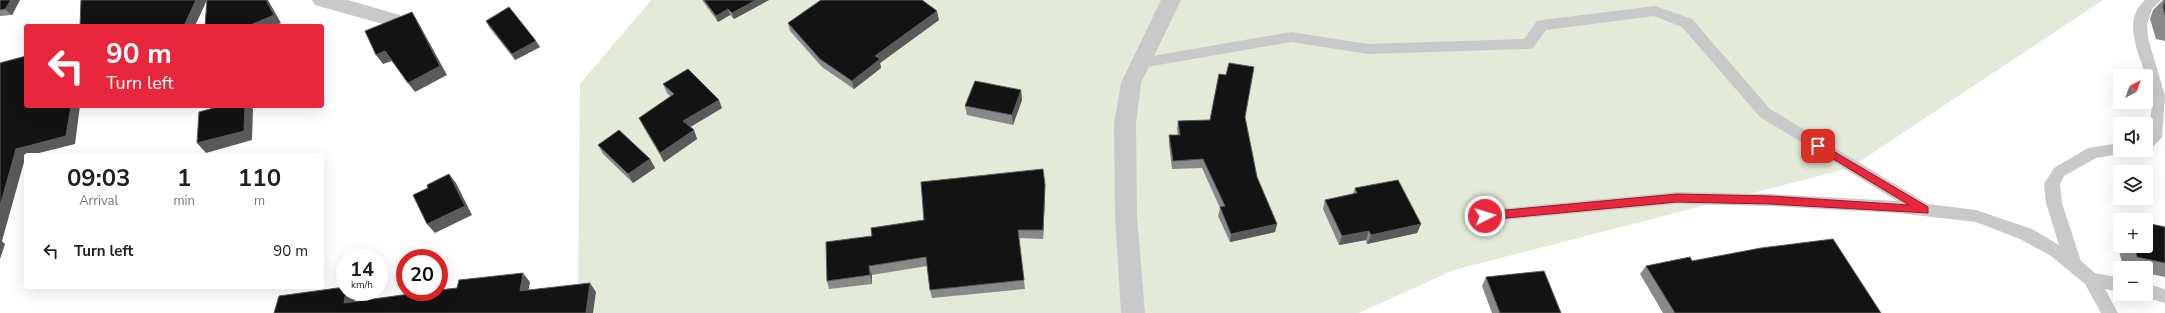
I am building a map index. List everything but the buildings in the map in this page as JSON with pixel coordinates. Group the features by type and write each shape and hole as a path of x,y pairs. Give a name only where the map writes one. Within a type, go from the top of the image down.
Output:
{"street":[{"path":"322,0 392,20"},
{"path":"1133,313 1126,217 1125,123 1131,83 1171,0"}],"lane":[{"path":"2153,140 2155,138 2161,97 2141,38 2140,25 2146,8 2154,0"},
{"path":"1141,63 1291,37 1368,50 1528,44 1542,25 1655,11 1687,23 1765,113 1925,210"},
{"path":"2074,266 2054,203 2052,184 2059,172 2093,152 2113,150"},
{"path":"1485,216 1677,198 1770,200 1925,210 1976,216 2026,234 2057,251 2091,278 2113,283"},
{"path":"2091,278 2110,313"},
{"path":"2153,293 2165,296"}],"green space":[{"path":"651,0 2103,0 1850,168 1454,270 1359,313 582,313 578,291 580,84"}],"route":[{"path":"1485,216 1577,209 1677,198 1770,200 1898,207 1925,210 1818,146"}]}
